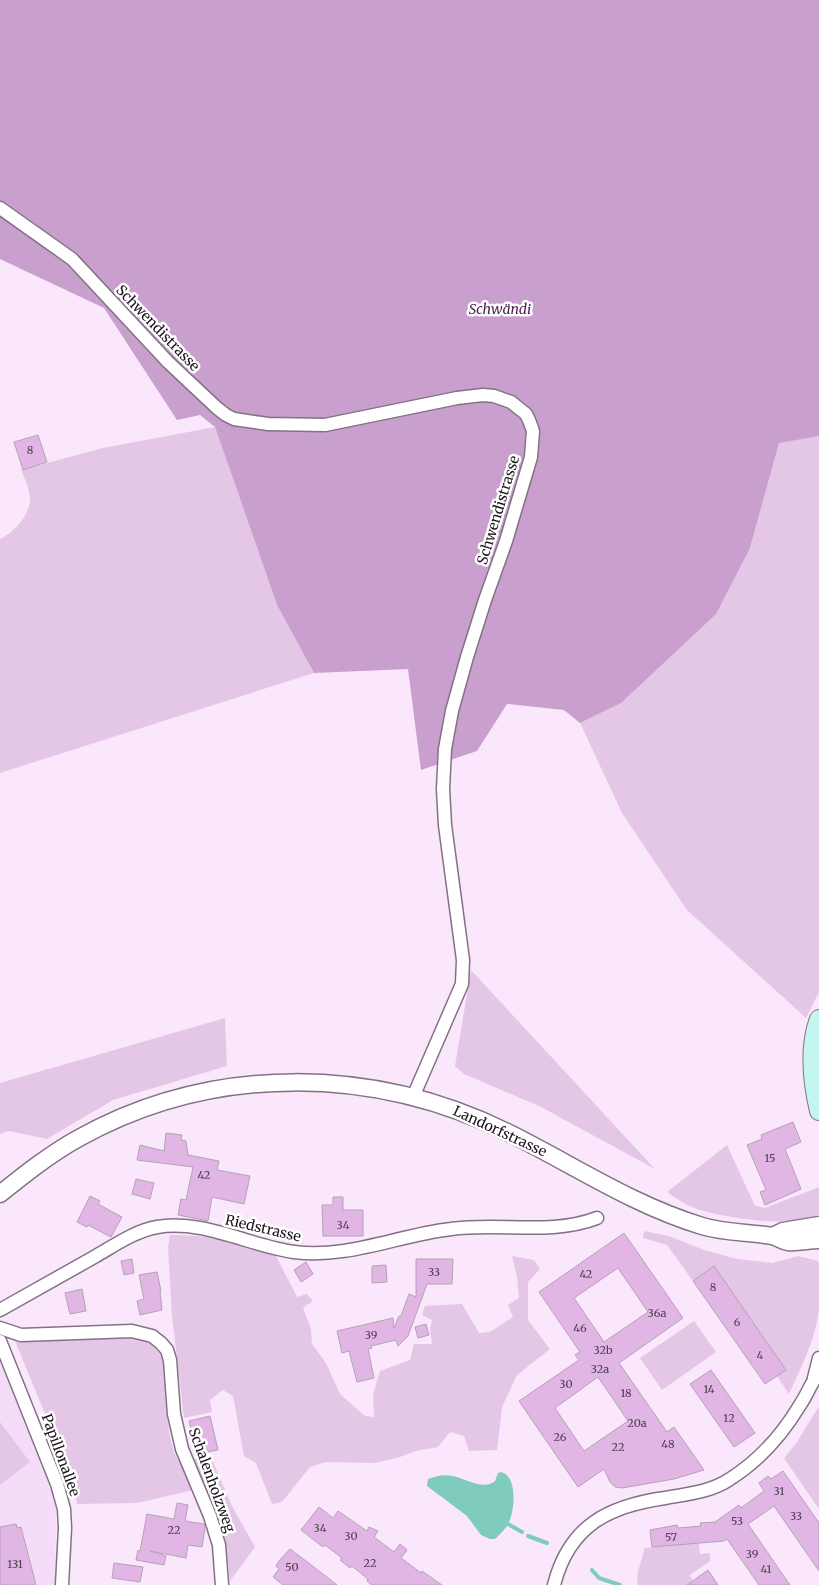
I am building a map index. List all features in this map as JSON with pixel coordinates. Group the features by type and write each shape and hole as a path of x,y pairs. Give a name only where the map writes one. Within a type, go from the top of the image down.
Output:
{"main road":[{"path":"819,1019 813,1042 812,1065 819,1110"}],"street":[{"name":"Schwendistrasse","path":"0,208 72,259 168,362 217,408 234,419 268,424 325,425 457,398 483,395 494,396 511,402 529,420 533,431 531,457 506,541 467,658 452,711 445,749 443,789 445,825 463,960 462,984 413,1096"},
{"name":"Landorfstrasse","path":"0,1194 35,1166 80,1138 141,1110 190,1095 230,1087 293,1082 359,1086 413,1096 454,1109 488,1123 613,1190 663,1212 715,1229 736,1233 773,1236 787,1242 819,1240"},
{"name":"Riedstrasse","path":"0,1310 127,1238 157,1227 192,1228 229,1235 293,1252 323,1254 351,1250 449,1229 551,1227 572,1225 597,1218"},
{"name":"Landorfstrasse","path":"773,1236 783,1231 819,1225"},
{"name":"Schalenholzweg","path":"0,1328 22,1335 132,1331 152,1336 161,1343 167,1350 170,1360 173,1405 182,1449 210,1516 219,1545 222,1585"},
{"name":"Papillonallee","path":"0,1341 57,1484 64,1509 62,1585"},
{"path":"554,1585 560,1565 575,1540 602,1517 635,1503 691,1494 722,1484 750,1464 781,1434 802,1403 816,1377 819,1358"}],"shaded area":[{"path":"215,427 277,605 314,673 0,773 0,539 20,523 29,506 29,492 21,470 103,448"},
{"path":"819,436 819,992 806,1018 687,910 622,813 580,723 621,703 659,665 750,548 779,442"},
{"path":"471,970 655,1169 541,1107 464,1074 455,1066"},
{"path":"225,1018 227,1066 113,1100 47,1139 9,1131 0,1134 0,1083"},
{"path":"727,1145 755,1206 765,1208 819,1187 819,1214 809,1219 777,1222 739,1218 694,1208 667,1192"},
{"path":"644,1231 669,1236 704,1250 737,1259 772,1263 798,1256 818,1261 819,1309 815,1331 789,1394 777,1376 693,1281 667,1245 643,1238"},
{"path":"170,1235 210,1238 275,1254 297,1297 307,1294 313,1301 303,1308 311,1329 312,1344 326,1363 340,1394 365,1416 374,1417 373,1395 380,1371 410,1360 414,1344 432,1344 430,1329 432,1320 422,1315 425,1306 462,1304 479,1333 490,1332 513,1317 508,1305 519,1298 512,1256 534,1260 540,1269 528,1282 528,1320 550,1349 517,1375 502,1407 497,1450 469,1451 464,1436 450,1432 438,1447 416,1451 400,1457 375,1463 326,1462 310,1467 282,1502 272,1504 256,1463 244,1456 233,1396 223,1390 210,1400 212,1412 184,1418 172,1316 168,1247"},
{"path":"694,1321 716,1352 662,1390 640,1358"},
{"path":"131,1338 145,1341 155,1348 161,1356 166,1378 167,1414 172,1445 194,1490 137,1503 77,1504 74,1484 15,1341"},
{"path":"0,1361 46,1474 56,1506 55,1585 0,1585"},
{"path":"819,1406 819,1509 784,1458 797,1442"},
{"path":"0,1422 30,1462 0,1485"},
{"path":"210,1455 232,1506 255,1547 230,1581 226,1544 222,1529 192,1460"},
{"path":"501,1472 510,1480 514,1495 508,1524 495,1539 481,1535 467,1516 427,1486 428,1479 443,1475 485,1485 495,1481 498,1473"},
{"path":"699,1543 700,1554 710,1553 710,1561 690,1575 693,1581 688,1585 638,1585 638,1571 644,1548"}],"green space":[{"name":"Schwändi","path":"0,0 819,0 819,436 779,443 750,548 716,614 621,703 580,723 564,710 507,704 477,751 421,770 408,669 314,673 277,605 215,427 200,415 177,420 104,308 0,259"}],"building":[{"path":"38,435 47,462 23,470 14,442"},
{"path":"793,1122 801,1142 785,1149 801,1189 765,1205 760,1192 766,1190 747,1145 762,1139 761,1135"},
{"path":"166,1133 182,1135 181,1140 186,1141 188,1155 219,1161 217,1170 250,1176 244,1204 212,1197 208,1221 178,1215 181,1199 186,1200 193,1167 137,1160 140,1145 164,1151"},
{"path":"136,1179 154,1183 150,1199 132,1194"},
{"path":"90,1196 100,1201 98,1204 122,1217 111,1237 88,1225 87,1227 77,1222"},
{"path":"333,1197 343,1197 343,1210 363,1210 363,1236 323,1236 322,1205 333,1205"},
{"path":"624,1233 683,1318 619,1363 667,1432 674,1427 704,1470 674,1479 622,1488 615,1487 610,1482 604,1469 578,1487 519,1401 579,1360 575,1355 580,1352 539,1292","holes":["618,1268 648,1312 604,1342 574,1298","598,1377 628,1421 584,1451 555,1408"]},
{"path":"132,1259 134,1273 124,1275 121,1261"},
{"path":"416,1259 453,1259 452,1284 427,1284 408,1336 398,1346 396,1340 371,1346 372,1348 368,1349 374,1378 357,1382 349,1351 342,1353 337,1331 393,1318 394,1328 399,1316 401,1316 409,1294 416,1297"},
{"path":"306,1262 313,1274 301,1282 294,1270"},
{"path":"386,1265 387,1282 372,1283 372,1266"},
{"path":"714,1266 786,1370 765,1384 693,1281"},
{"path":"157,1272 162,1310 140,1315 137,1301 144,1299 139,1275"},
{"path":"82,1289 86,1311 70,1314 65,1293"},
{"path":"426,1324 429,1335 418,1338 415,1327"},
{"path":"711,1370 755,1433 734,1447 690,1384"},
{"path":"210,1416 218,1450 197,1454 189,1421"},
{"path":"783,1471 819,1523 819,1571 774,1506 748,1524 790,1585 759,1585 727,1539 724,1541 652,1547 650,1530 677,1525 678,1528 701,1526 700,1523 715,1522 739,1505 741,1508 764,1491 759,1483 768,1476 771,1479"},
{"path":"177,1503 188,1505 185,1521 204,1524 202,1547 188,1545 186,1558 150,1551 166,1556 164,1565 136,1560 138,1550 140,1551 147,1514 174,1519"},
{"path":"319,1507 333,1518 338,1511 367,1531 369,1527 378,1531 374,1537 394,1552 400,1544 407,1550 401,1558 421,1573 422,1571 442,1585 372,1585 367,1581 368,1579 352,1566 350,1568 340,1560 342,1558 325,1545 323,1547 301,1530"},
{"path":"16,1524 17,1528 21,1527 36,1585 0,1585 0,1527"},
{"path":"290,1549 337,1585 283,1585 273,1577 279,1569 276,1566 279,1561"},
{"path":"114,1563 143,1567 140,1582 112,1578"},
{"path":"708,1570 718,1585 687,1585"}],"waterway":[{"path":"508,1524 522,1532"},
{"path":"528,1536 547,1543"},
{"path":"592,1570 599,1578 620,1585"}]}
